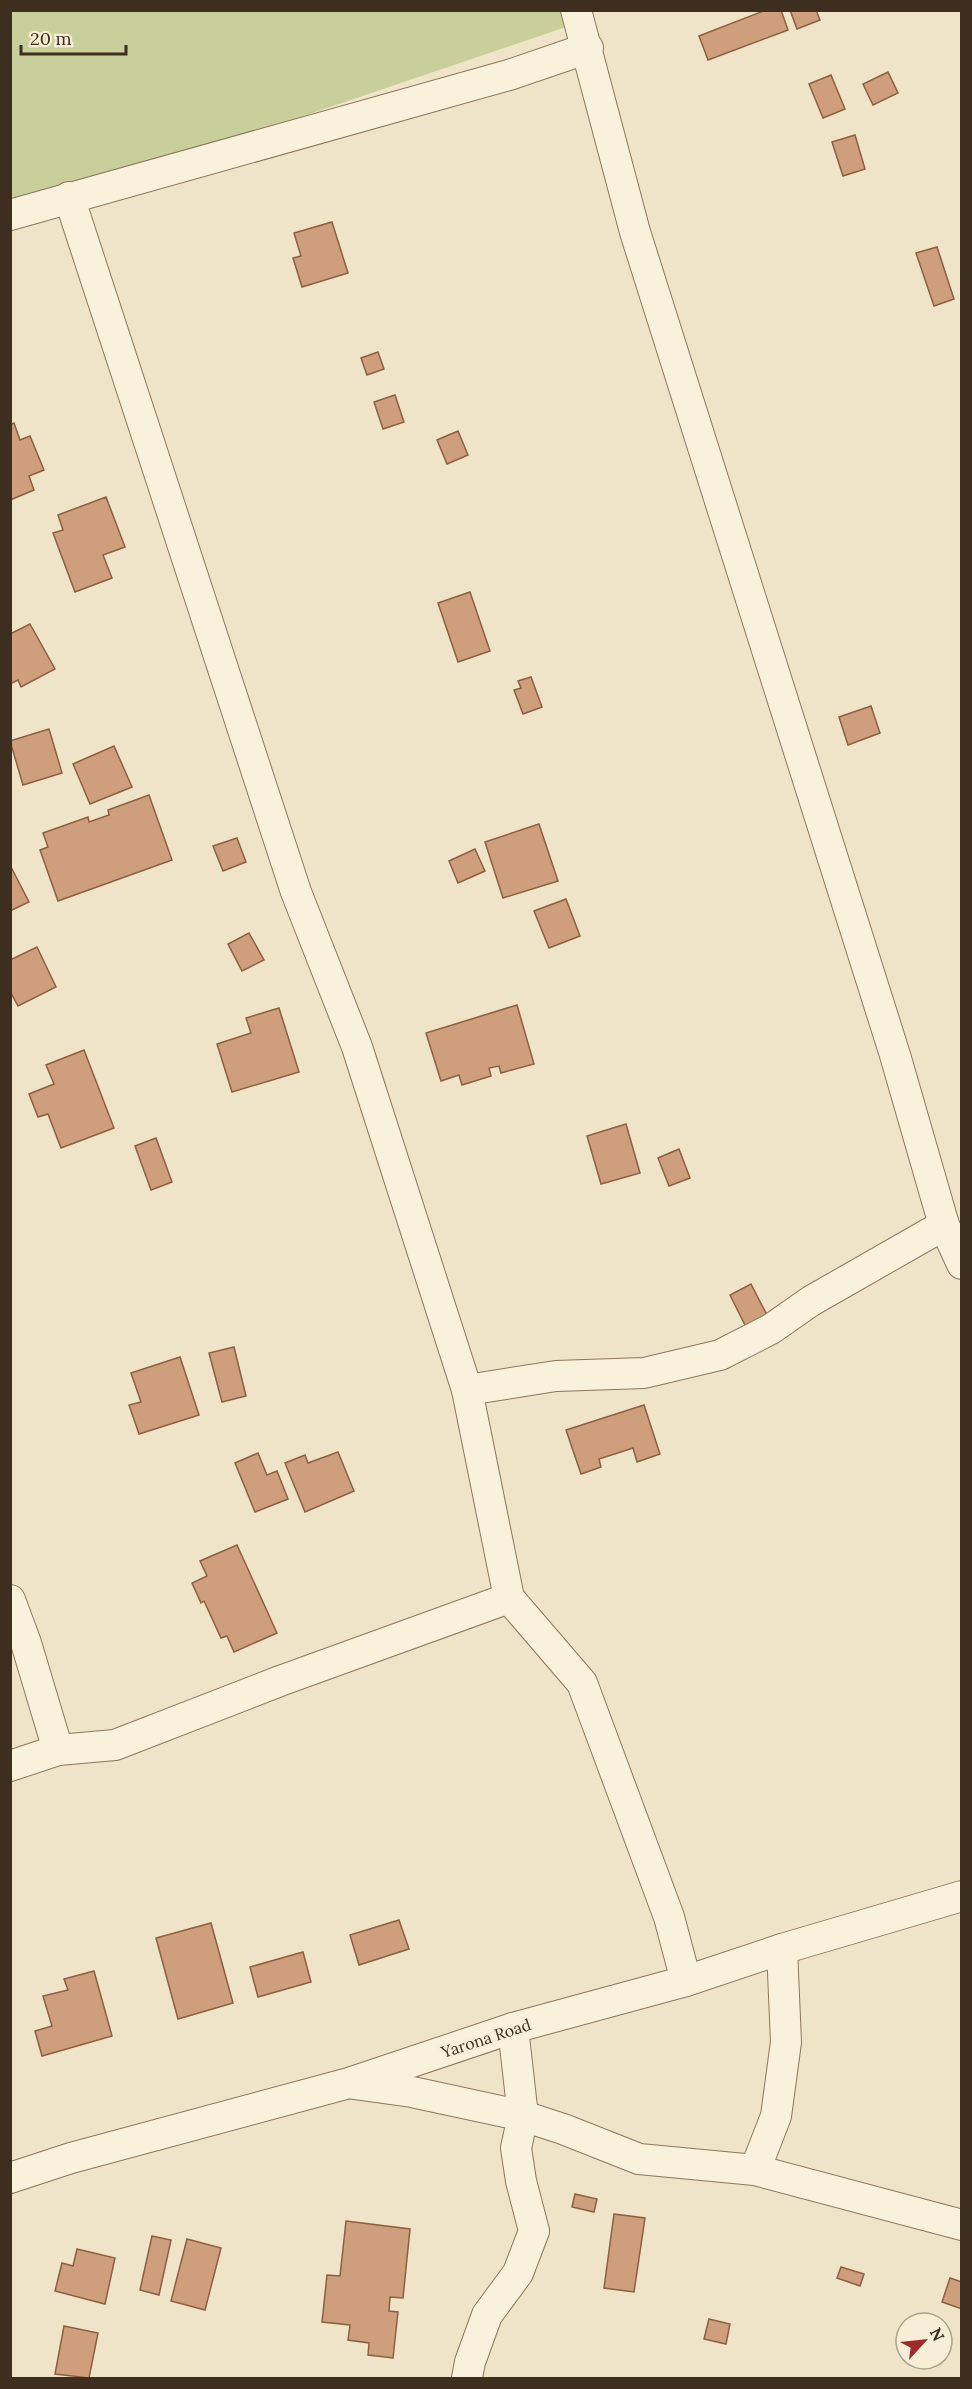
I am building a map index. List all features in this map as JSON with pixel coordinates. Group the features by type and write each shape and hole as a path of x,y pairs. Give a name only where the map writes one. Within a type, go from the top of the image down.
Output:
{"street":[{"path":"576,10 588,48 635,232 895,1055 944,1225 962,1264"},
{"path":"10,215 509,75 588,48"},
{"path":"69,197 296,892 357,1047 467,1390 509,1598 582,1683 669,1917 686,1981"},
{"path":"467,1390 556,1376 644,1373 720,1355 771,1329 811,1301 944,1225"},
{"path":"10,1766 57,1750 115,1745 280,1681 509,1598"},
{"path":"10,1600 26,1642 57,1750"},
{"name":"Yarona Road","path":"10,2178 71,2158 349,2083 513,2028 686,1981 782,1949 962,1896"},
{"path":"754,2170 777,2116 786,2042 782,1949"},
{"path":"467,2379 470,2362 487,2315 518,2273 534,2231 521,2181 516,2148 523,2116 513,2028"},
{"path":"349,2083 412,2092 523,2116 639,2159 754,2170 962,2225"}],"green space":[{"path":"562,10 566,27 11,215 10,11"}],"building":[{"path":"766,10 781,10 788,30 708,60 699,36"},
{"path":"790,10 816,10 820,20 797,29"},
{"path":"888,72 898,93 873,105 863,84"},
{"path":"831,75 845,109 823,118 809,84"},
{"path":"855,135 865,169 843,176 832,142"},
{"path":"332,222 348,273 302,287 293,258 301,256 294,233"},
{"path":"937,247 954,299 934,306 916,253"},
{"path":"378,352 384,369 367,375 361,358"},
{"path":"395,395 404,422 383,429 374,402"},
{"path":"14,423 20,440 30,436 44,470 29,476 34,490 10,500 10,425"},
{"path":"458,431 468,455 447,464 437,440"},
{"path":"106,497 125,547 103,555 112,578 75,592 53,533 63,530 58,515"},
{"path":"470,592 490,651 458,662 438,603"},
{"path":"30,624 55,669 21,687 18,680 10,684 10,634"},
{"path":"531,677 542,707 523,714 514,690 521,688 518,681"},
{"path":"871,706 880,733 848,745 839,717"},
{"path":"49,729 62,773 23,785 10,741"},
{"path":"114,746 132,787 90,804 73,764"},
{"path":"149,795 172,860 58,901 40,850 48,847 43,833 88,817 89,822 109,815 108,810"},
{"path":"539,824 558,881 503,898 485,842"},
{"path":"237,838 246,862 223,871 213,846"},
{"path":"475,849 485,871 458,883 449,861"},
{"path":"10,865 29,902 10,911"},
{"path":"566,899 580,936 549,948 534,911"},
{"path":"249,933 264,960 242,971 228,944"},
{"path":"37,947 56,987 18,1006 10,991 10,960"},
{"path":"517,1005 534,1064 501,1073 499,1066 489,1068 491,1076 462,1085 459,1075 441,1081 426,1033"},
{"path":"279,1008 299,1072 232,1092 217,1044 251,1033 246,1018"},
{"path":"84,1050 114,1128 61,1148 48,1114 38,1117 29,1094 54,1084 46,1065"},
{"path":"626,1124 640,1173 601,1184 587,1136"},
{"path":"156,1138 172,1182 151,1190 135,1146"},
{"path":"679,1149 690,1178 669,1186 658,1158"},
{"path":"751,1284 769,1319 747,1329 730,1295"},
{"path":"234,1347 246,1396 222,1402 209,1353"},
{"path":"180,1357 199,1415 139,1434 129,1405 141,1402 131,1373"},
{"path":"644,1405 660,1454 637,1462 633,1448 599,1459 601,1467 581,1474 566,1430"},
{"path":"338,1452 354,1491 305,1512 285,1463 305,1455 308,1463"},
{"path":"258,1453 267,1475 277,1471 288,1499 255,1512 235,1463"},
{"path":"237,1545 277,1633 234,1652 227,1636 221,1638 204,1601 201,1603 192,1583 207,1576 200,1561"},
{"path":"399,1920 409,1949 359,1965 350,1935"},
{"path":"211,1923 233,2003 178,2019 156,1938"},
{"path":"303,1952 311,1982 258,1997 250,1967"},
{"path":"94,1971 112,2036 42,2056 35,2031 52,2026 43,1996 68,1990 64,1979"},
{"path":"575,2194 597,2199 594,2212 572,2207"},
{"path":"614,2214 645,2218 634,2292 604,2288"},
{"path":"346,2221 410,2229 403,2298 390,2297 389,2311 398,2312 393,2358 368,2355 369,2343 348,2340 350,2325 322,2322 327,2275 340,2276"},
{"path":"152,2236 171,2240 159,2295 140,2290"},
{"path":"187,2239 221,2248 205,2310 171,2301"},
{"path":"77,2249 115,2258 105,2304 55,2291 62,2263 73,2266"},
{"path":"841,2267 864,2274 860,2286 837,2278"},
{"path":"950,2278 962,2282 962,2309 942,2302"},
{"path":"709,2319 730,2324 726,2344 704,2339"},
{"path":"64,2326 98,2333 89,2378 55,2374"}]}
